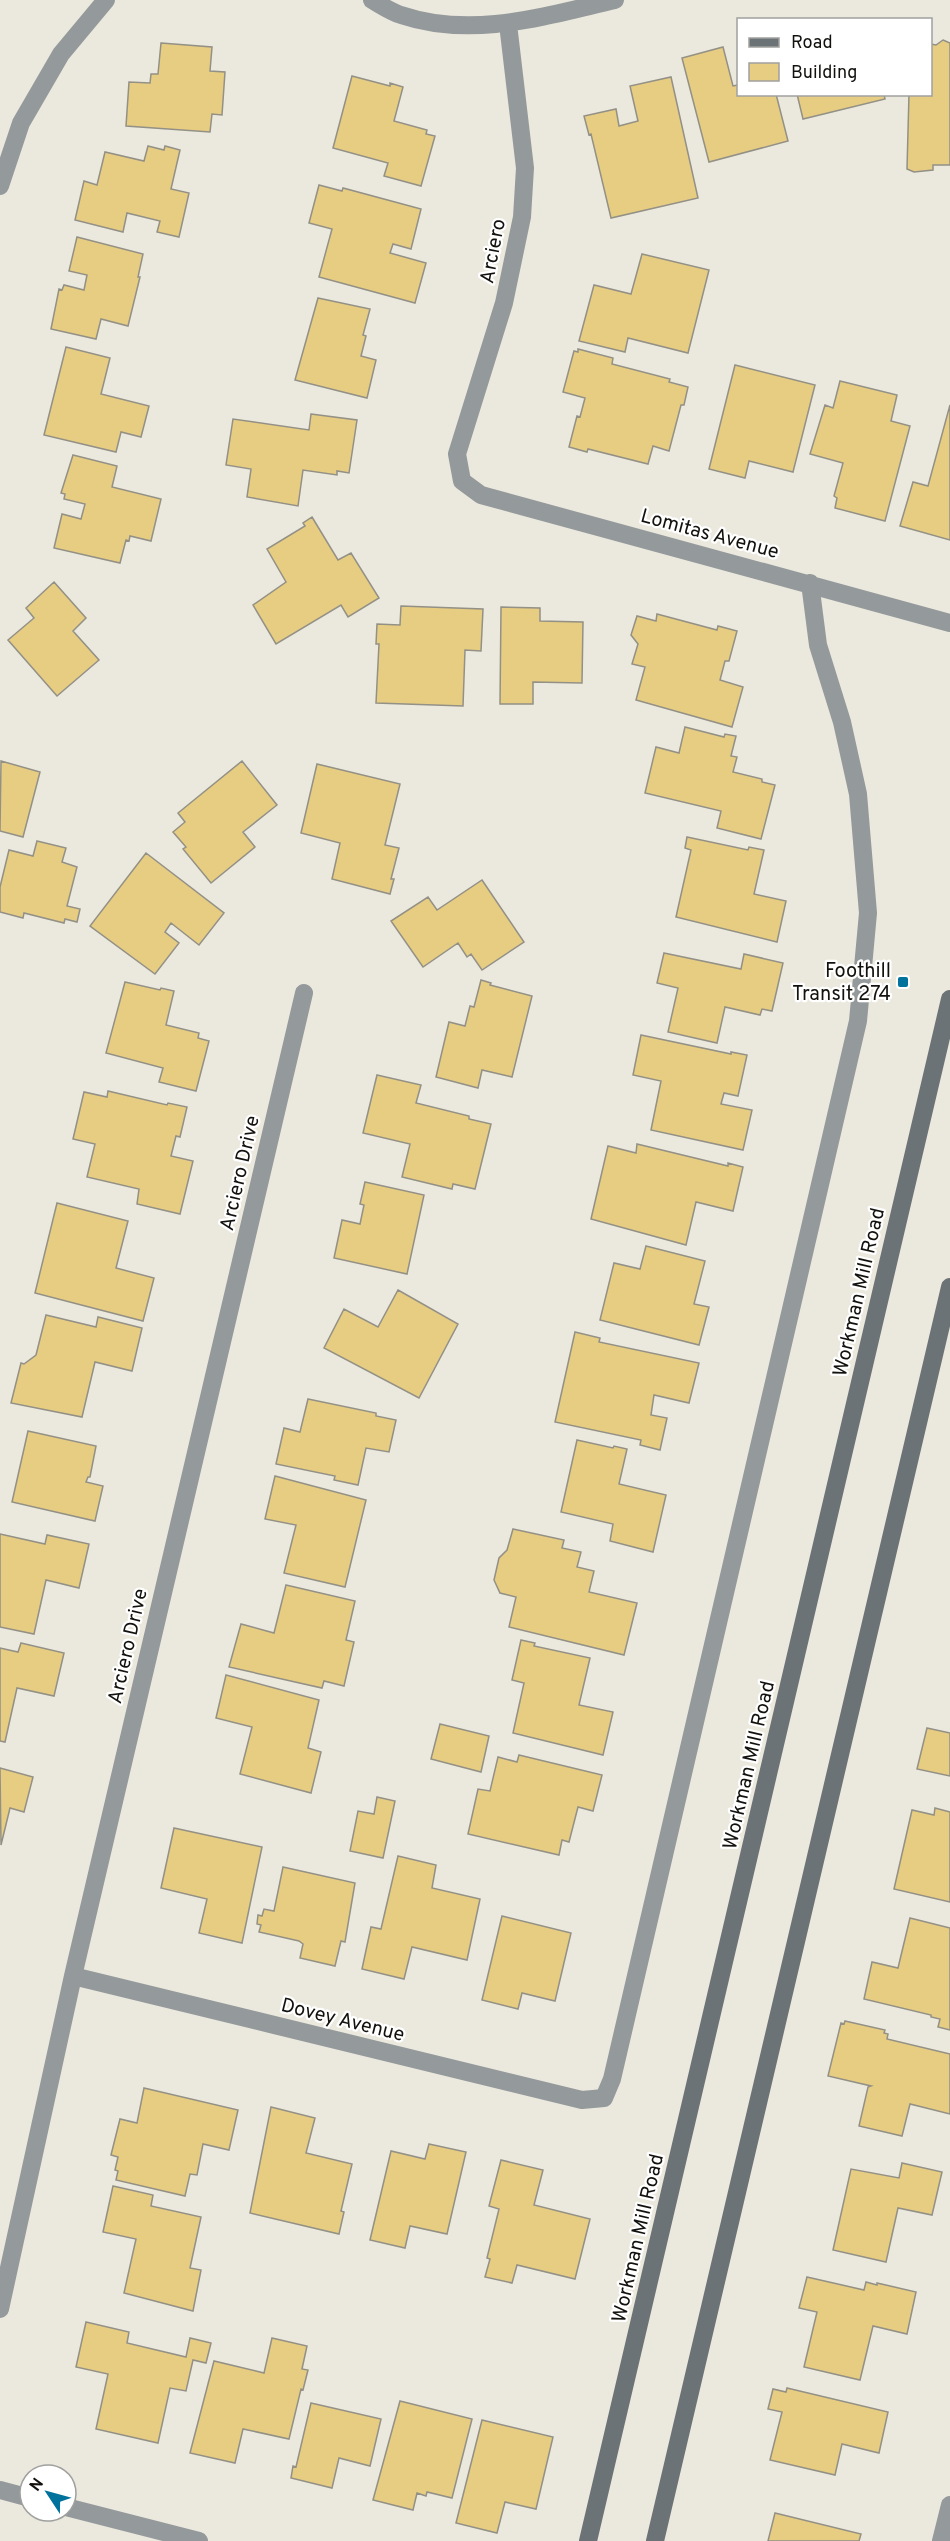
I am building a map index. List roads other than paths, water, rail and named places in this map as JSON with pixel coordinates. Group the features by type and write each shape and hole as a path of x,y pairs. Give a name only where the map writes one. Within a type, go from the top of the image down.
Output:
{"main road":[{"name":"Workman Mill Road","path":"588,2541 950,999"},
{"path":"655,2541 950,1287"}],"street":[{"path":"0,186 21,123 61,54 106,0"},
{"path":"372,0 399,15 449,26 508,24 615,0"},
{"name":"Arciero","path":"462,481 457,454 504,303 522,217 525,168 508,24"},
{"name":"Lomitas Avenue","path":"462,481 481,495 950,622"},
{"name":"Dovey Avenue","path":"73,1976 582,2100 604,2098 612,2079 858,1021 868,913 858,794 842,722 818,645 810,584"},
{"name":"Arciero Drive","path":"0,2310 73,1976 304,993"},
{"path":"0,2490 18,2495"},
{"path":"941,2541 950,2505"},
{"path":"78,2510 199,2541"}],"place":[{"name":"Foothill Transit 274","path":"903,982"}]}
